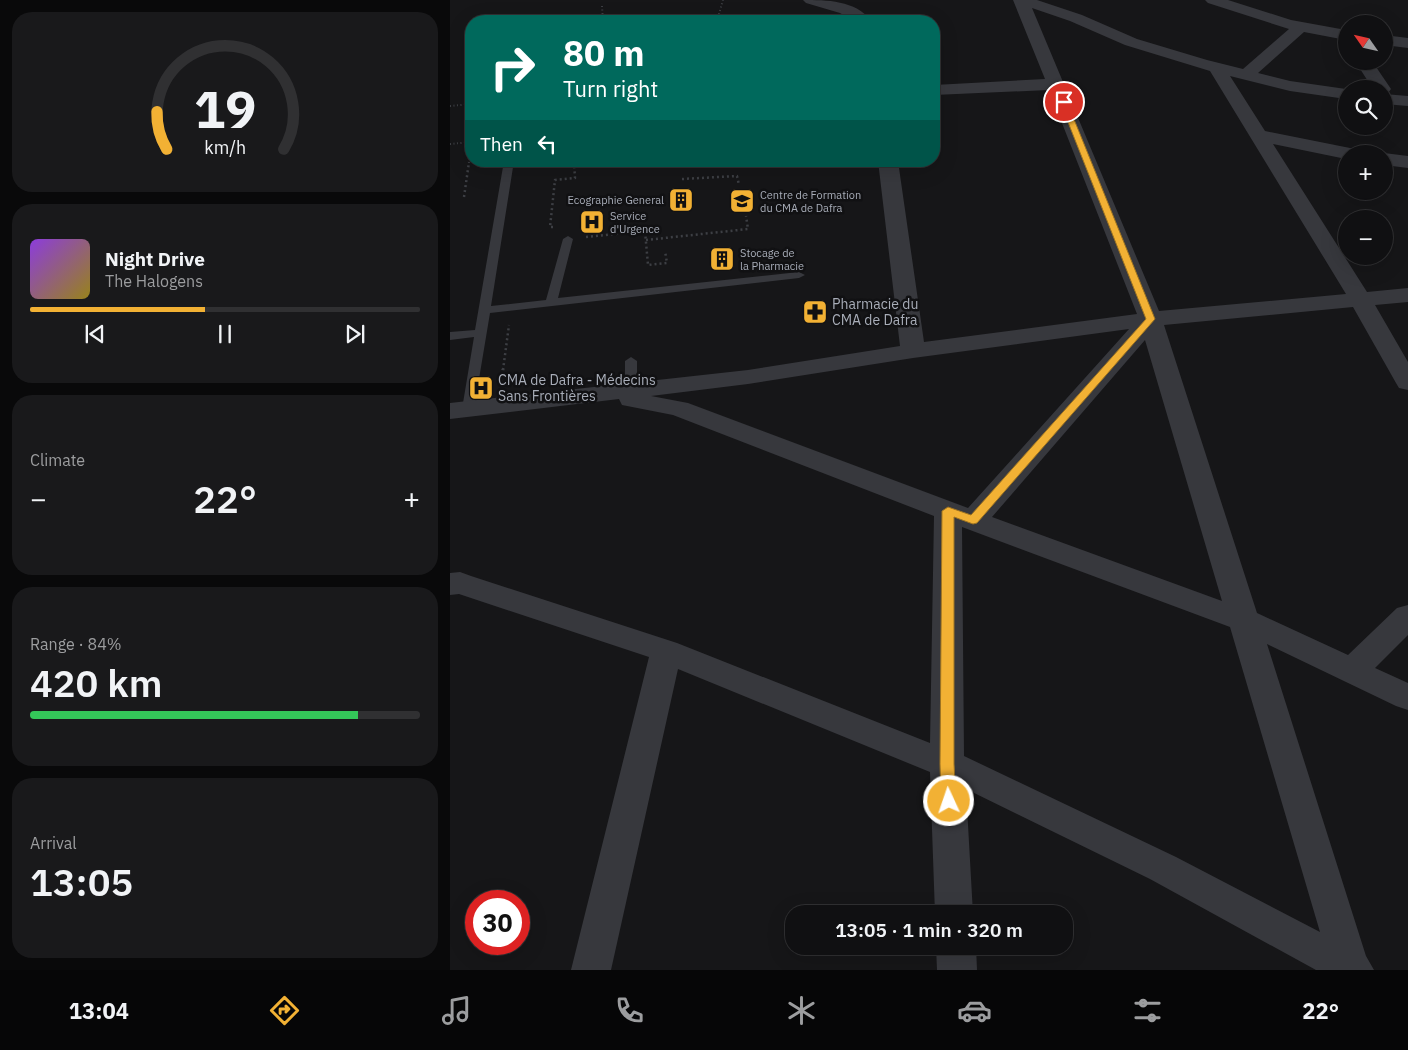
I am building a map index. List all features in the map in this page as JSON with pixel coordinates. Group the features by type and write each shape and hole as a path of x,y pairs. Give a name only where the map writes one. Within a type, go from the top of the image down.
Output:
{"street":[{"path":"811,0 854,15"},
{"path":"1022,0 1076,18 1131,42 1216,67 1290,86 1338,93"},
{"path":"1022,0 1151,319 1352,969"},
{"path":"1213,0 1232,8 1338,34"},
{"path":"1246,75 1300,26"},
{"path":"1393,41 1408,43"},
{"path":"1216,67 1360,299 1408,383"},
{"path":"940,90 1056,84"},
{"path":"1393,96 1408,101"},
{"path":"1258,135 1338,152"},
{"path":"1393,160 1408,162"},
{"path":"889,167 913,351"},
{"path":"459,410 748,377 913,351 1151,319 1408,294"},
{"path":"954,905 947,764 960,516 1151,319"},
{"path":"598,394 679,408 960,516 1243,620 1408,697"},
{"path":"450,584 460,583 666,651 947,764 1163,868 1352,969"},
{"path":"1352,671 1408,616"},
{"path":"591,970 666,651"},
{"path":"956,955 957,970"}],"lane":[{"path":"459,410 481,333 508,167"},
{"path":"550,302 568,239"},
{"path":"485,310 799,275"},
{"path":"450,336 481,333"},
{"path":"631,360 631,391"}],"path":[{"path":"719,15 723,0"},
{"path":"602,6 602,15"},
{"path":"450,106 465,105"},
{"path":"450,144 465,143"},
{"path":"464,197 468,167"},
{"path":"556,227 550,227 555,180 575,178 574,167"},
{"path":"682,179 736,176 738,185"},
{"path":"646,240 748,229 746,216"},
{"path":"584,232 584,238 645,231 648,265 667,263 665,251"},
{"path":"498,406 512,306"}],"place":[{"name":"Ecographie General","path":"681,200"},
{"name":"Centre de Formation du CMA de Dafra","path":"742,201"},
{"name":"Service d'Urgence","path":"592,222"},
{"name":"Stocage de la Pharmacie","path":"722,259"},
{"name":"Pharmacie du CMA de Dafra","path":"815,312"},
{"name":"CMA de Dafra - Médecins Sans Frontières","path":"481,388"}],"route":[{"path":"949,801 947,764 948,511 973,520 1151,319 1064,102"}]}
